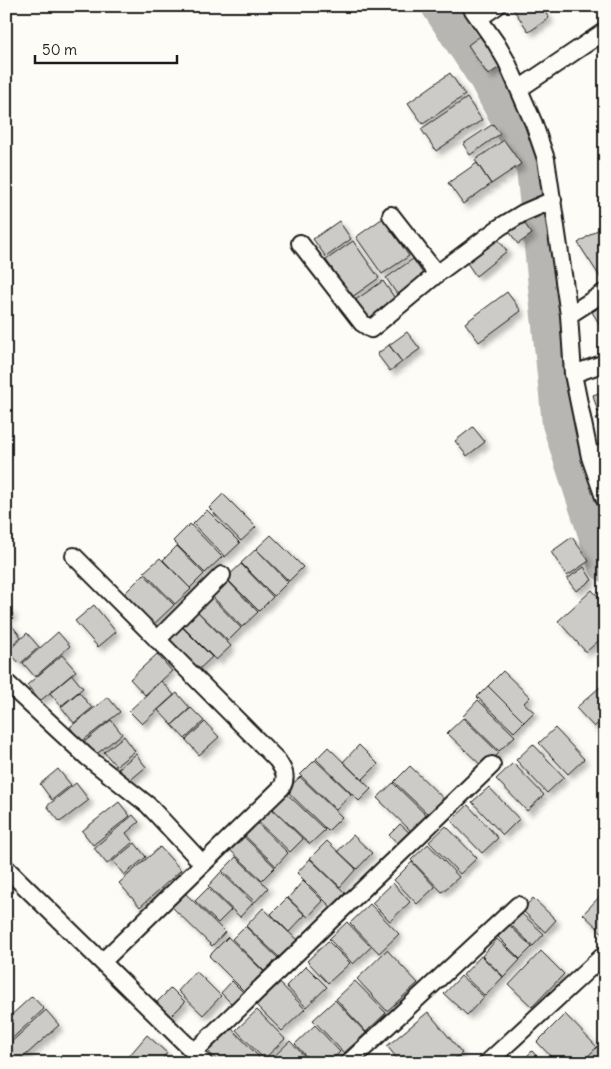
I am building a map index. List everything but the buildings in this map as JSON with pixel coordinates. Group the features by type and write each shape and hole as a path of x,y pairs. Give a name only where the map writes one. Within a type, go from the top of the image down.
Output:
{"street":[{"path":"497,6 474,12 496,43 519,89 546,159 548,202 569,315 573,374 597,454 605,500"},
{"path":"519,89 605,30"},
{"path":"300,244 362,323 369,329 375,327 437,274 500,227 523,213 548,202"},
{"path":"391,214 437,274"},
{"path":"569,315 605,292"},
{"path":"573,374 605,363"},
{"path":"74,556 277,760 285,775 282,787 102,962"},
{"path":"157,640 222,575"},
{"path":"6,682 87,757 148,805 203,864"},
{"path":"6,868 199,1057 492,766"},
{"path":"348,1063 518,905"},
{"path":"487,1063 605,954"}],"waterway":[{"path":"438,6 486,79 533,168 559,424 605,565"}]}
